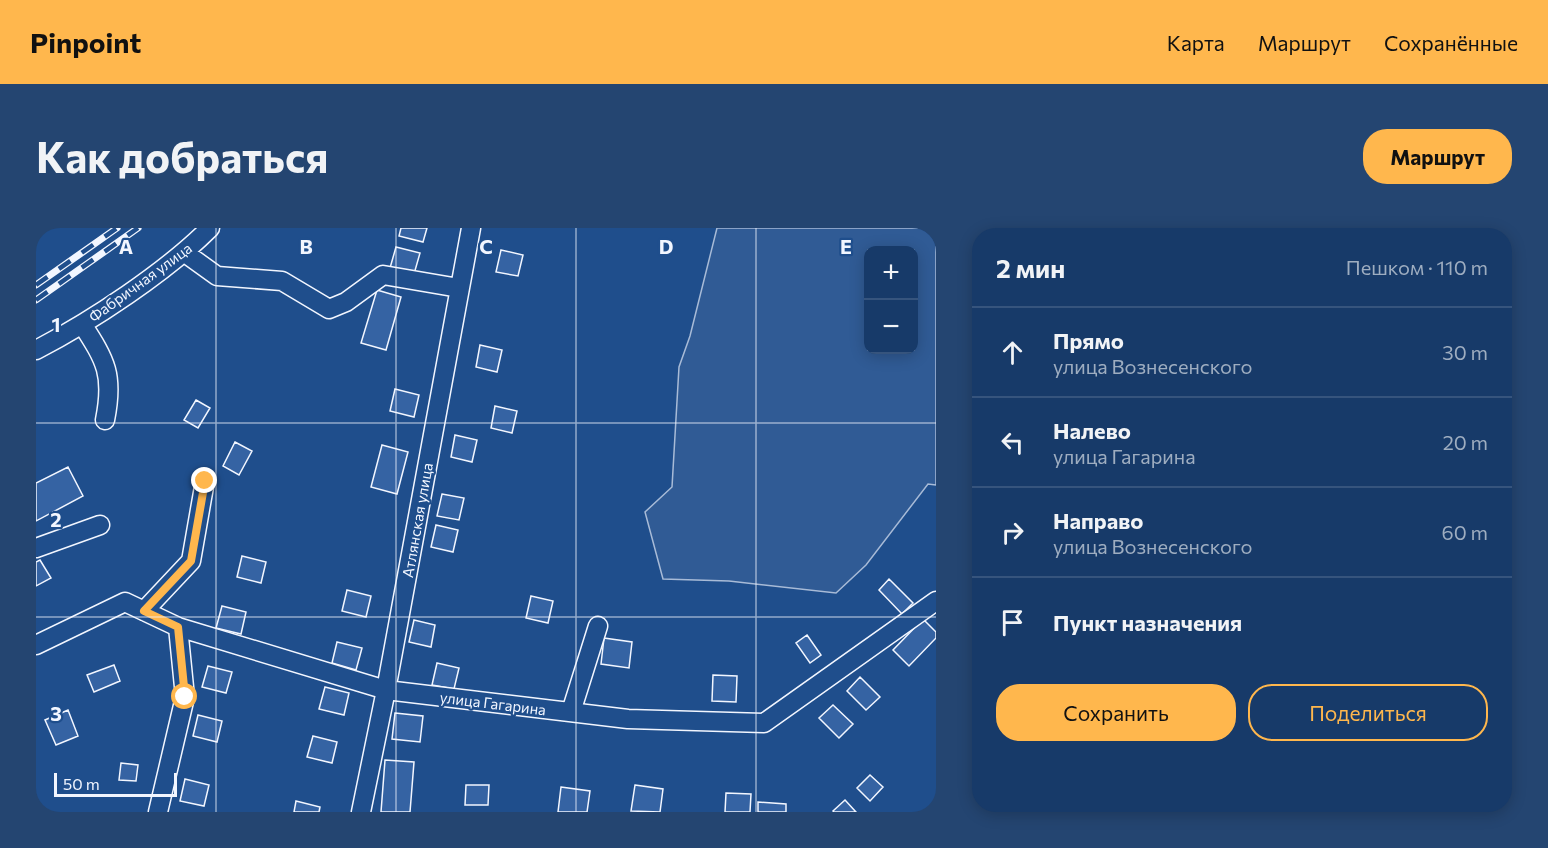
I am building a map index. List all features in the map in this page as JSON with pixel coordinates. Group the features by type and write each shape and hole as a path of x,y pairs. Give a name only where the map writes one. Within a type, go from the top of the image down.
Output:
{"street":[{"name":"Фабричная улица","path":"36,350 82,324 185,253 210,228"},
{"name":"Атлянская улица","path":"362,811 471,228"},
{"path":"185,253 217,276 282,281 329,309 346,302 383,275 459,288"},
{"path":"82,324 100,352 110,378 105,420"},
{"path":"144,611 191,561 205,481"},
{"path":"36,548 100,525"},
{"name":"улица Гагарина","path":"36,645 125,602 178,627 386,690 628,719 764,723 936,601"},
{"path":"571,712 598,626"},
{"path":"158,812 185,697 178,627"}],"shaded area":[{"path":"717,228 936,228 936,485 928,484 866,565 836,593 729,581 663,579 645,512 672,487 679,367 690,336"}],"building":[{"path":"401,228 427,228 423,242 399,236"},
{"path":"396,247 420,253 414,274 390,268"},
{"path":"501,250 523,255 518,276 496,272"},
{"path":"377,290 401,297 386,350 361,343"},
{"path":"480,345 502,350 497,372 476,367"},
{"path":"395,389 419,395 414,417 390,411"},
{"path":"196,400 210,408 198,428 184,420"},
{"path":"495,406 517,411 512,433 491,428"},
{"path":"455,435 477,440 472,462 451,457"},
{"path":"235,442 252,451 239,475 223,466"},
{"path":"382,445 408,452 397,494 371,487"},
{"path":"68,467 83,496 36,521 36,483"},
{"path":"442,494 464,498 459,520 437,516"},
{"path":"436,525 458,530 453,552 431,547"},
{"path":"242,556 266,562 261,583 237,577"},
{"path":"40,560 51,578 36,586 36,562"},
{"path":"889,579 913,603 902,614 879,590"},
{"path":"347,590 371,596 366,617 342,611"},
{"path":"531,596 553,601 548,623 526,618"},
{"path":"222,606 246,612 241,634 216,628"},
{"path":"923,619 936,632 936,638 909,666 893,650"},
{"path":"414,620 435,625 431,647 409,642"},
{"path":"807,635 821,655 810,663 796,643"},
{"path":"604,638 632,642 629,668 601,664"},
{"path":"337,642 362,648 356,670 332,663"},
{"path":"437,663 459,668 454,689 432,685"},
{"path":"114,665 120,681 94,692 87,675"},
{"path":"208,666 232,672 226,693 202,687"},
{"path":"713,675 737,676 736,702 712,701"},
{"path":"860,677 880,697 866,710 847,691"},
{"path":"325,687 349,693 344,715 319,709"},
{"path":"833,705 853,724 839,738 819,718"},
{"path":"68,710 78,736 56,745 45,720"},
{"path":"395,713 423,716 420,742 392,739"},
{"path":"198,715 222,721 217,742 193,736"},
{"path":"313,736 337,742 332,763 307,757"},
{"path":"385,760 414,762 410,812 381,812"},
{"path":"121,763 138,765 136,781 119,780"},
{"path":"870,775 883,787 870,801 857,788"},
{"path":"185,779 209,785 204,806 180,801"},
{"path":"466,785 489,785 488,805 465,805"},
{"path":"635,785 663,789 660,812 631,811"},
{"path":"561,787 590,791 587,812 558,812"},
{"path":"726,793 751,794 750,812 725,812"},
{"path":"845,800 856,812 833,811"},
{"path":"296,801 320,807 319,812 294,812"},
{"path":"758,802 786,804 786,812 758,812"}],"railway":[{"path":"36,285 117,228"},
{"path":"36,300 138,228"}],"route":[{"path":"185,697 178,627 144,611 191,561 205,481"}]}
